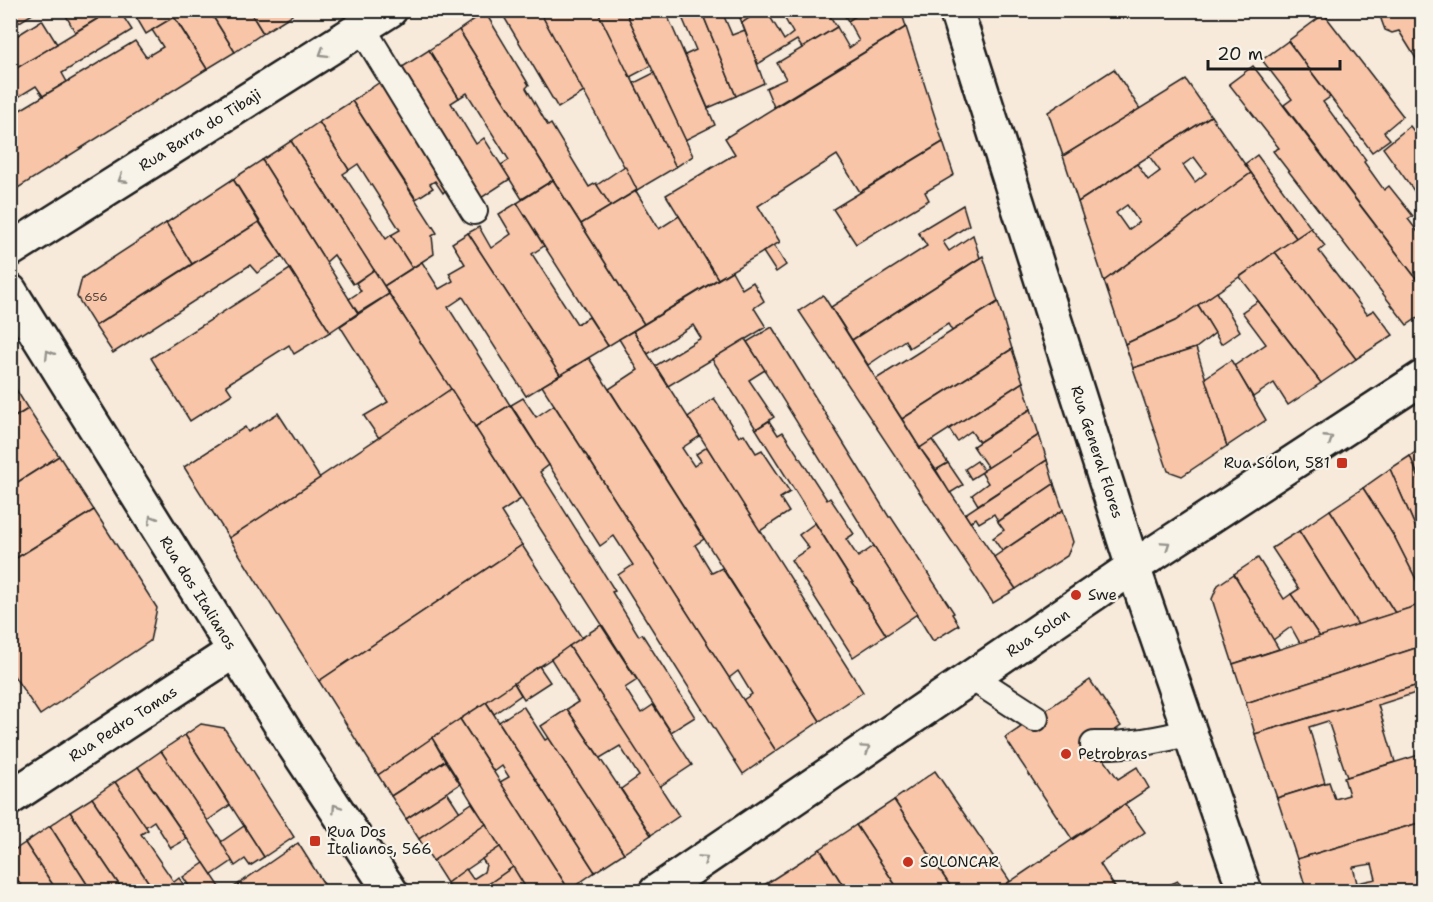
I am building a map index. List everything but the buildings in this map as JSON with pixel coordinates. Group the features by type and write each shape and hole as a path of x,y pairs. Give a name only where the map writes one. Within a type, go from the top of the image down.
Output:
{"street":[{"name":"Rua Barra do Tibaji","path":"10,250 390,10"},
{"name":"Rua General Flores","path":"956,10 1133,567 1245,891"},
{"name":"Rua dos Italianos","path":"10,291 234,651 391,891"},
{"name":"Rua Solon","path":"656,891 1133,567 1422,378"},
{"name":"Rua Pedro Tomas","path":"10,798 234,651"}],"lane":[{"path":"362,28 474,211"},
{"path":"972,677 1035,718"},
{"path":"1094,746 1142,744 1190,732"}],"place":[{"name":"Rua Sólon, 581","path":"1342,463"},
{"name":"Swe","path":"1076,595"},
{"name":"Petrobras","path":"1066,754"},
{"name":"Rua Dos Italianos, 566","path":"315,841"},
{"name":"SOLONCAR","path":"908,862"}]}
